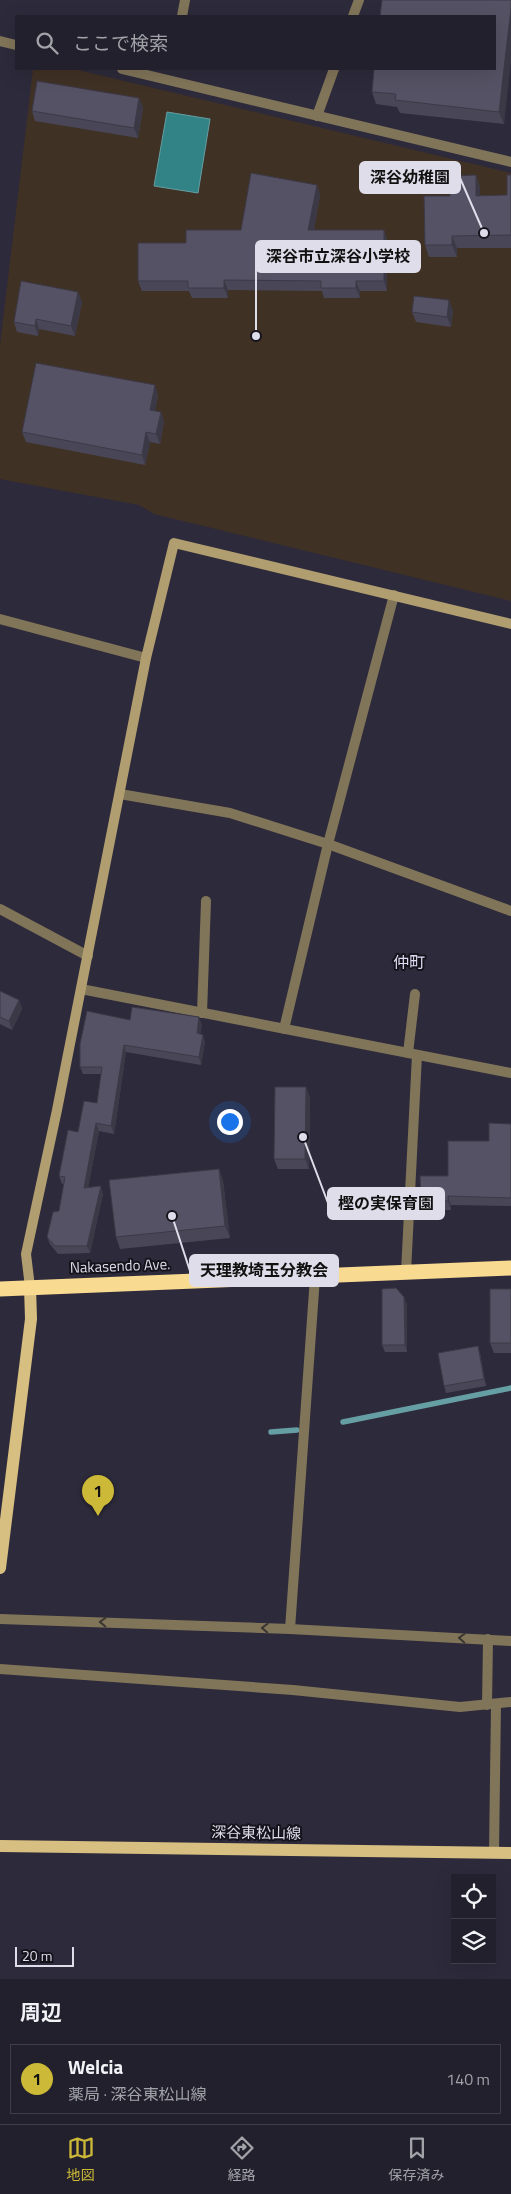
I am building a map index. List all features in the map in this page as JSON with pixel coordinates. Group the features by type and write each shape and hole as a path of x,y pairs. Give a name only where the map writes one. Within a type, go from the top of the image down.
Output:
{"highway":[{"name":"Nakasendo Ave.","path":"0,1289 511,1268"}],"main road":[{"path":"0,1568 31,1318 30,1287"},
{"name":"深谷東松山線","path":"0,1846 511,1853"}],"street":[{"path":"182,15 184,0"},
{"path":"353,15 359,0"},
{"path":"0,41 15,44"},
{"path":"126,70 511,162"},
{"path":"170,80 172,70"},
{"path":"317,116 334,70"},
{"path":"30,1287 26,1254 88,956 146,658 174,544 511,624"},
{"path":"284,1028 328,844 394,595"},
{"path":"0,620 146,658"},
{"path":"120,794 230,813 328,844 511,911"},
{"path":"202,1013 206,901"},
{"path":"0,909 88,956"},
{"path":"81,989 511,1073"},
{"path":"406,1272 415,994"},
{"path":"290,1630 315,1276"},
{"path":"0,1618 511,1641"},
{"path":"488,1639 492,1704 494,1853"},
{"path":"0,1669 293,1690 460,1707 511,1702"}],"shaded area":[{"path":"33,70 78,70 511,173 511,601 154,514 139,505 0,479 0,345"},
{"path":"167,112 210,119 198,193 154,186"}],"building":[{"path":"382,0 511,0 499,112 395,100 396,94 372,92 374,70 496,70 496,15 380,15"},
{"path":"37,81 139,98 134,128 32,111"},
{"path":"251,173 317,185 308,230 384,230 384,281 356,281 356,288 321,288 321,281 224,280 224,288 188,288 188,281 138,281 138,243 186,243 186,230 241,230"},
{"path":"476,175 476,196 507,195 507,175 511,175 511,235 452,236 452,245 425,245 424,196 450,196 450,176"},
{"path":"21,281 78,292 71,326 36,319 35,326 14,322"},
{"path":"414,296 449,300 447,317 412,312"},
{"path":"36,363 155,385 150,410 161,412 156,434 146,432 142,455 22,432"},
{"path":"0,991 19,1000 9,1021 0,1017"},
{"path":"132,1007 199,1017 197,1033 203,1035 199,1057 124,1045 111,1126 96,1123 84,1188 101,1186 87,1246 55,1246 47,1237 53,1212 59,1211 65,1177 59,1176 68,1130 78,1132 84,1101 97,1103 102,1067 80,1067 80,1044 87,1011 130,1020"},
{"path":"275,1087 306,1087 305,1159 274,1159"},
{"path":"489,1123 511,1124 511,1198 448,1196 448,1201 421,1201 420,1176 448,1176 448,1141 489,1141"},
{"path":"219,1169 225,1226 116,1237 109,1180"},
{"path":"396,1288 404,1297 405,1345 382,1345 382,1289"},
{"path":"490,1289 511,1289 511,1343 490,1343"},
{"path":"478,1346 484,1379 444,1386 438,1353"}],"waterway":[{"path":"343,1422 511,1388"},
{"path":"271,1432 297,1430"}],"place":[{"name":"深谷幼稚園","path":"484,233"},
{"name":"深谷市立深谷小学校","path":"256,336"},
{"name":"樫の実保育園","path":"303,1137"},
{"name":"天理教埼玉分教会","path":"172,1216"},
{"name":"Welcia","path":"98,1516"}],"district":[{"name":"仲町","path":"409,962"}]}
